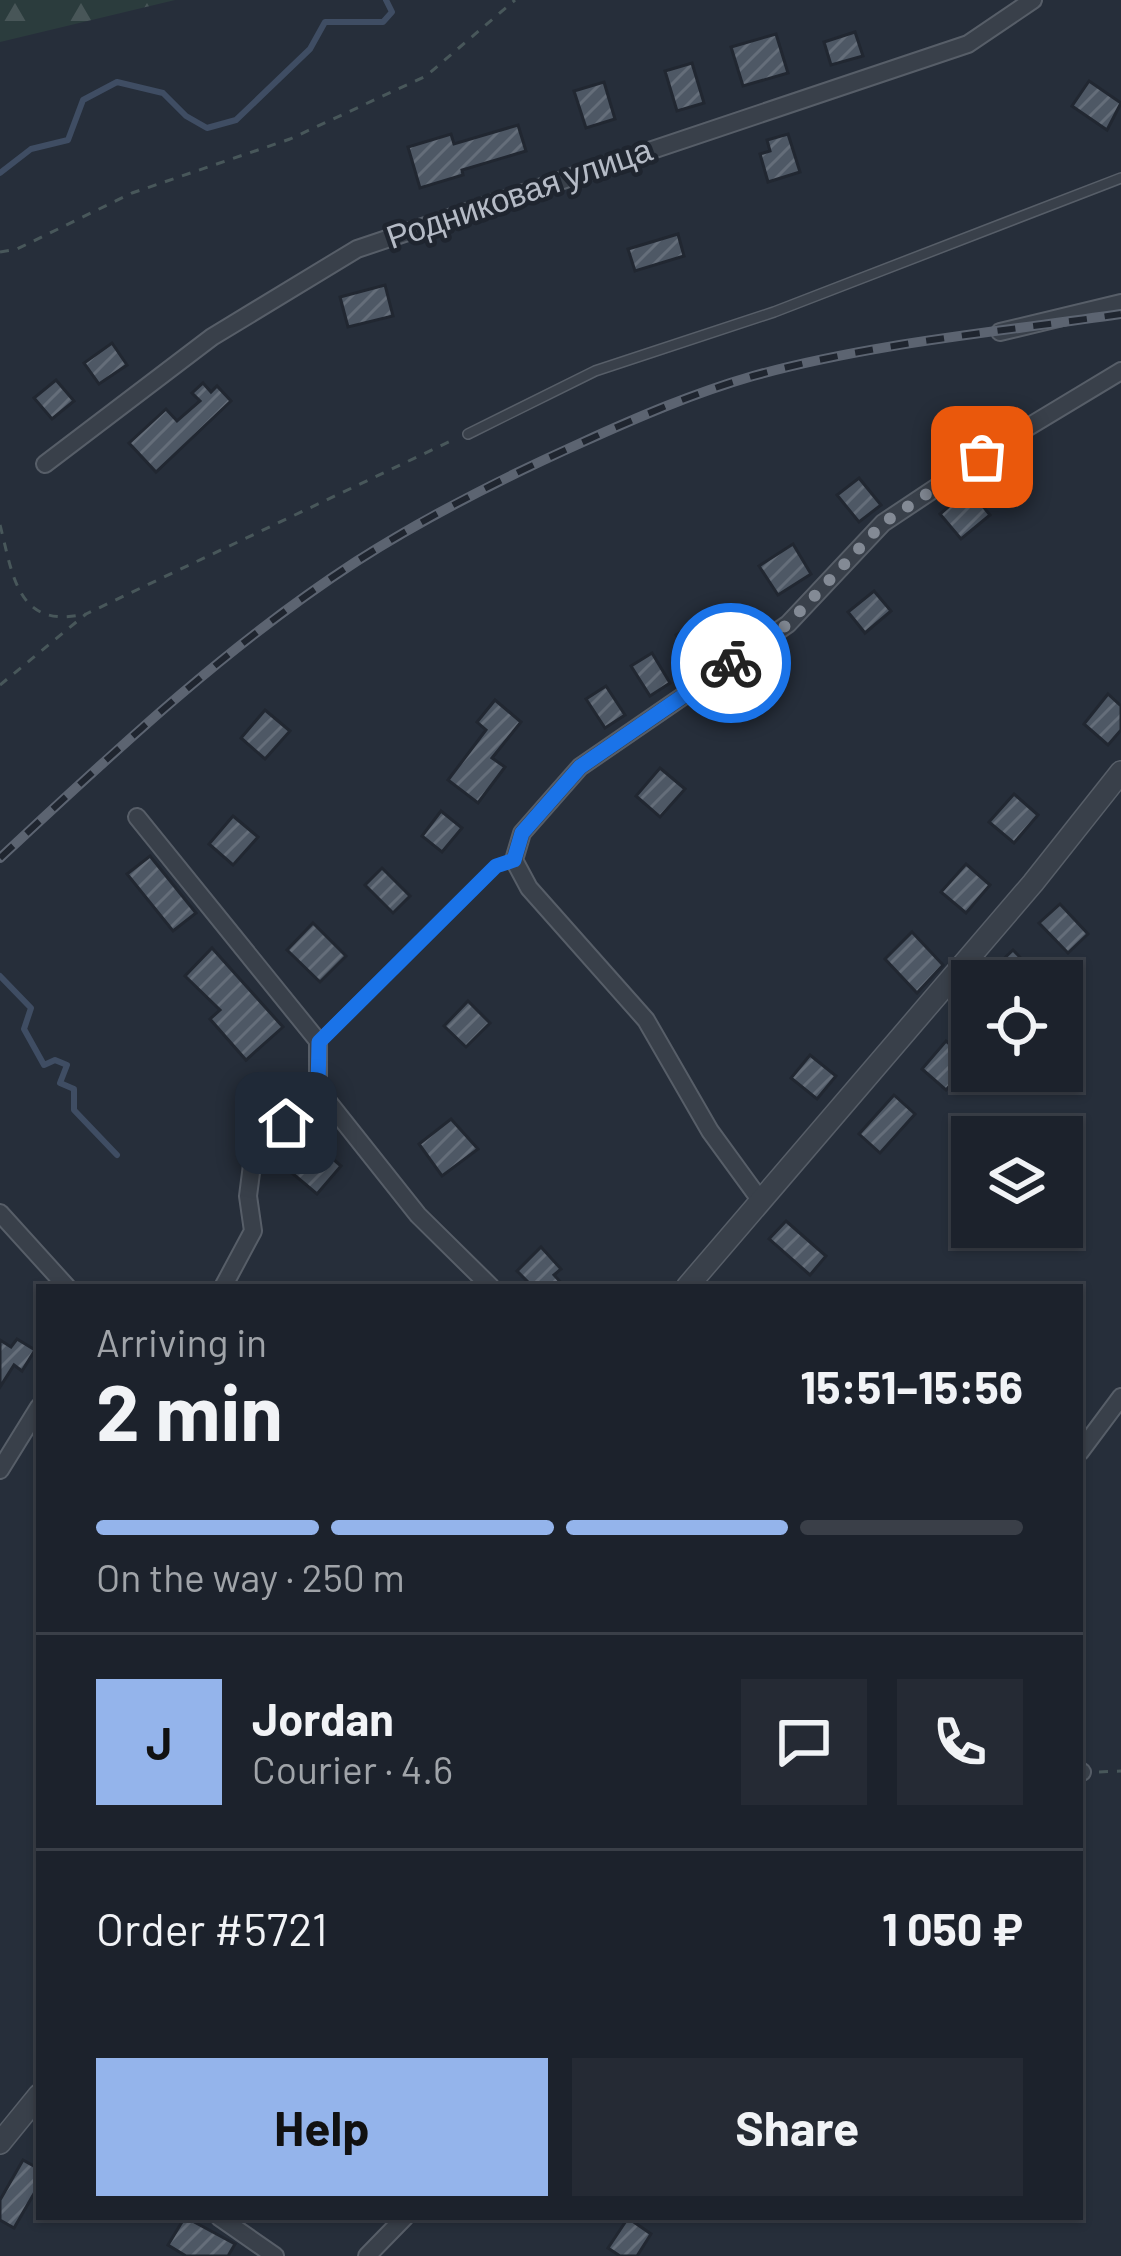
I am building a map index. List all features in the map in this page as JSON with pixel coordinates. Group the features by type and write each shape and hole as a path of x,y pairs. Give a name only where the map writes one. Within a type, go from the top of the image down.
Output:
{"street":[{"name":"Родниковая улица","path":"45,464 212,337 357,249 968,44 1033,0"},
{"path":"1000,332 1121,303"},
{"path":"760,1201 710,1131 646,1020 529,888 514,860 522,833 580,767 788,624 883,523 1121,371"},
{"path":"690,1284 1033,883 1121,772"},
{"path":"137,817 319,1042 318,1089 418,1215 488,1284"},
{"path":"225,1284 253,1231 248,1196 253,1157 318,1089"},
{"path":"0,1213 64,1284"},
{"path":"1083,1448 1121,1397"},
{"path":"0,1470 36,1412"},
{"path":"0,2143 36,2099"},
{"path":"223,2220 275,2256"},
{"path":"367,2256 402,2220"}],"lane":[{"path":"468,434 595,371 774,312 1121,178"},
{"path":"319,1042 496,866 514,860"}],"path":[{"path":"0,252 16,249 132,193 290,139 426,76 515,0"},
{"path":"0,525 27,606 68,618 86,614 468,434"},
{"path":"0,686 86,614"},
{"path":"1083,1772 1121,1771"}],"green space":[{"path":"0,0 175,0 0,42"}],"building":[{"path":"855,32 863,56 831,65 824,42"},
{"path":"776,34 788,73 743,86 731,47"},
{"path":"692,63 704,103 677,111 665,71"},
{"path":"1089,81 1121,103 1107,130 1072,106"},
{"path":"604,82 615,119 586,128 574,91"},
{"path":"518,125 526,151 420,188 408,147 451,134 454,144"},
{"path":"788,134 800,172 768,182 760,154 770,151 767,140"},
{"path":"678,234 684,256 635,271 628,249"},
{"path":"385,285 393,316 348,327 340,297"},
{"path":"112,343 127,365 99,384 84,363"},
{"path":"56,380 74,401 52,419 34,398"},
{"path":"203,383 211,392 217,386 231,401 156,472 129,443 166,409 177,421 200,401 192,393"},
{"path":"859,478 881,505 859,522 837,495"},
{"path":"969,489 990,515 961,539 940,514"},
{"path":"793,544 811,574 778,595 759,566"},
{"path":"874,591 891,611 865,633 848,612"},
{"path":"708,615 728,647 696,667 676,635"},
{"path":"652,653 670,683 650,696 631,666"},
{"path":"606,686 625,715 605,728 586,699"},
{"path":"1108,694 1121,706 1121,730 1108,745 1084,724"},
{"path":"495,700 521,722 492,758 505,767 478,803 448,780 486,730 477,722"},
{"path":"265,710 290,731 265,759 241,738"},
{"path":"660,768 685,789 660,817 636,796"},
{"path":"1014,794 1038,815 1014,843 989,822"},
{"path":"441,811 462,828 442,852 422,836"},
{"path":"233,816 258,837 233,865 209,844"},
{"path":"150,856 196,913 173,931 127,874"},
{"path":"966,864 990,885 966,913 941,892"},
{"path":"382,868 410,896 393,913 365,885"},
{"path":"1060,904 1088,934 1068,953 1039,923"},
{"path":"313,923 346,956 320,982 287,950"},
{"path":"912,932 943,965 917,993 885,959"},
{"path":"212,948 283,1027 246,1060 210,1019 220,1010 185,976"},
{"path":"1013,950 1023,960 1002,960"},
{"path":"468,1001 490,1023 466,1047 444,1026"},
{"path":"946,1041 951,1045 951,1084 946,1090 922,1069"},
{"path":"810,1055 836,1076 817,1099 791,1078"},
{"path":"894,1095 915,1114 880,1153 859,1134"},
{"path":"451,1119 478,1149 442,1176 419,1144"},
{"path":"317,1145 341,1166 317,1194 292,1173"},
{"path":"786,1221 826,1256 810,1275 769,1239"},
{"path":"541,1247 561,1269 554,1275 562,1284 530,1284 517,1271"},
{"path":"17,1339 35,1350 22,1371 14,1365 0,1387 0,1340 11,1347"},
{"path":"23,2160 36,2167 36,2190 14,2228 0,2220 0,2200"},
{"path":"183,2220 235,2244 228,2256 186,2256 168,2245"},
{"path":"627,2220 651,2234 637,2256 620,2256 608,2248"}],"waterway":[{"path":"0,173 31,149 68,140 83,100 117,82 163,93 186,116 207,128 236,120 310,49 325,22 383,22 392,12 386,0"},
{"path":"0,976 31,1008 24,1029 44,1065 55,1060 67,1065 60,1083 74,1089 74,1110 117,1155"}],"railway":[{"path":"0,858 172,702 262,628 384,544 525,469 666,406 753,376 890,347 1121,314"}],"way so far":[{"path":"731,663 788,624 883,523 982,457"}],"route":[{"path":"286,1123 318,1089 319,1042 496,866 514,860 522,833 580,767 731,663"}]}
